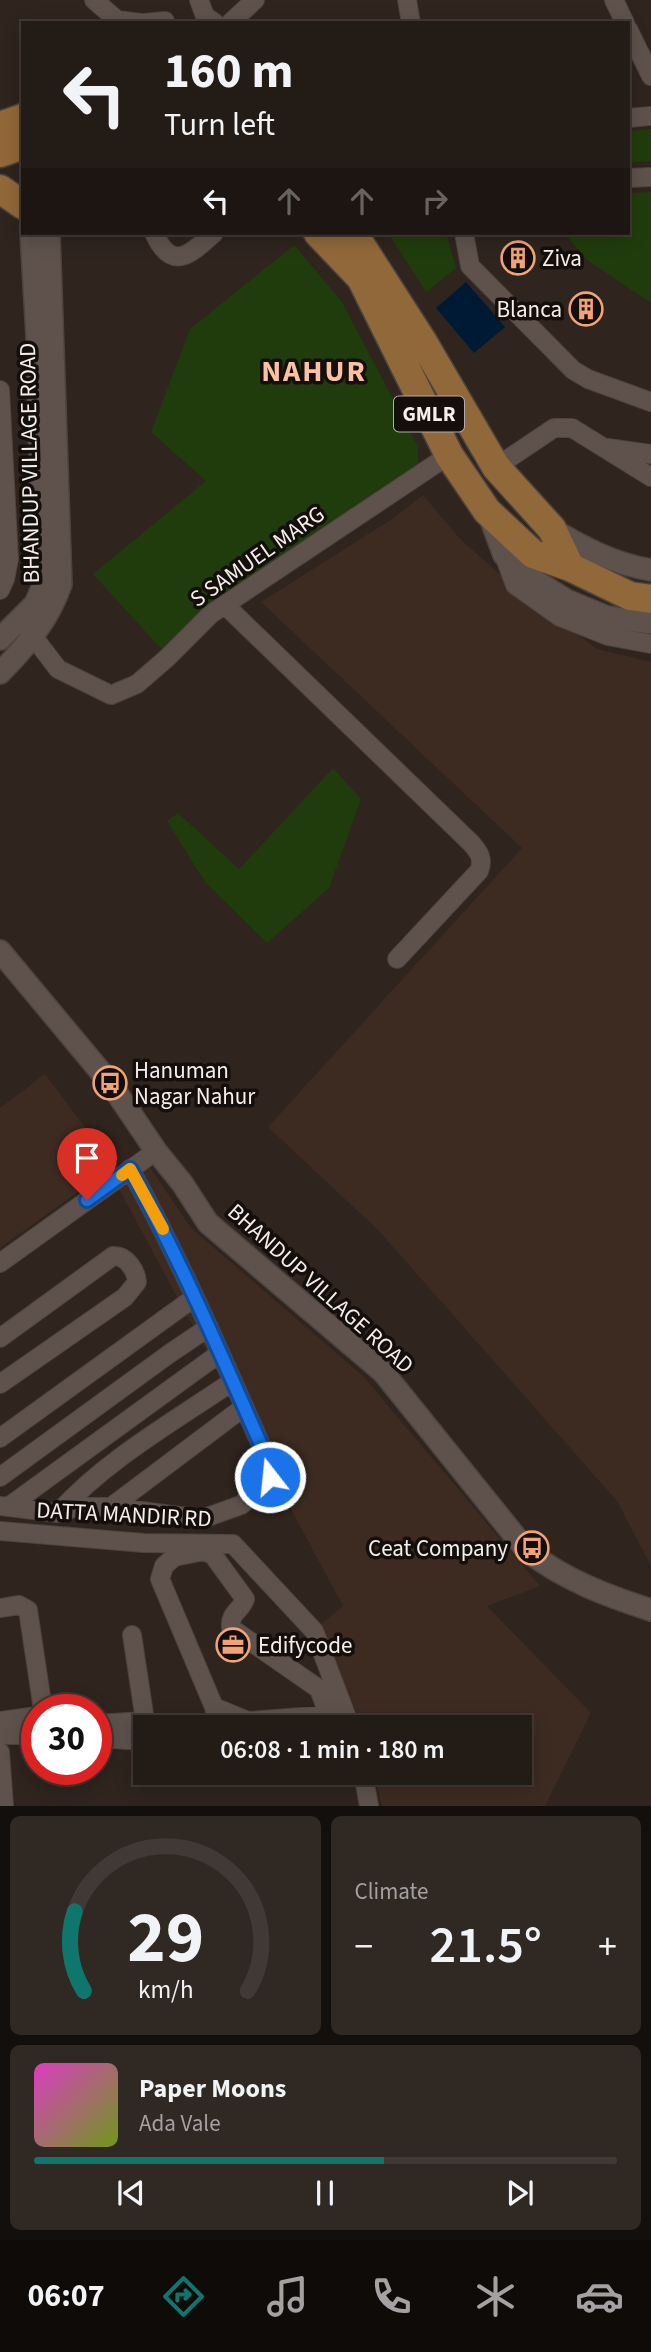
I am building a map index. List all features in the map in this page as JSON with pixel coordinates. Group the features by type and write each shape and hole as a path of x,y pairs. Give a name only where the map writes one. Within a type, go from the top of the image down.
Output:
{"main road":[{"path":"0,126 21,119"},
{"path":"0,153 21,146"},
{"path":"0,189 21,204"},
{"name":"GMLR","path":"320,235 361,278 449,455 488,511 533,554 570,567"},
{"name":"GMLR","path":"354,235 423,342 496,467 552,529 570,567"},
{"path":"570,567 630,596 651,599"}],"street":[{"path":"94,0 117,20 126,21"},
{"path":"198,0 205,16 212,21"},
{"path":"232,21 255,0"},
{"path":"407,0 411,21"},
{"path":"614,0 624,21"},
{"path":"630,33 651,76"},
{"path":"630,118 651,116"},
{"path":"630,178 651,177"},
{"path":"32,235 42,276 52,561"},
{"path":"42,276 49,235"},
{"path":"155,235 159,244 171,256 181,257 191,254 212,235"},
{"path":"464,235 470,266 573,370 588,379 651,402"},
{"path":"0,390 9,559 0,590"},
{"path":"496,467 554,428 572,428 651,477"},
{"path":"601,447 651,453"},
{"name":"S SAMUEL MARG","path":"20,619 58,669 111,695 137,684 211,614 449,455"},
{"path":"488,511 515,585 559,617 608,636 651,644"},
{"path":"552,529 589,552 630,567 651,570"},
{"path":"504,555 534,580 566,600 607,617 651,623"},
{"name":"BHANDUP VILLAGE ROAD","path":"0,639 35,604 52,561"},
{"name":"BHANDUP VILLAGE ROAD","path":"1,671 33,638 58,593 61,584 52,561"},
{"path":"225,605 471,843 481,856 480,871 397,958"},
{"name":"BHANDUP VILLAGE ROAD","path":"0,951 110,1083 208,1223 383,1372 527,1551 549,1568 603,1594 651,1610"},
{"path":"0,1263 156,1151"},
{"path":"4,1506 58,1513 77,1507 111,1507 202,1518 241,1505 264,1486 270,1477 269,1463 209,1327 161,1225 130,1169"},
{"path":"0,1338 113,1256 126,1260 136,1275 137,1282 125,1297 0,1384"},
{"path":"0,1438 195,1297"},
{"path":"0,1477 209,1327"},
{"path":"4,1506 220,1353"},
{"path":"58,1513 77,1492 104,1470 233,1381"},
{"path":"111,1507 244,1407"},
{"name":"DATTA MANDIR RD","path":"0,1531 144,1543 233,1544 314,1631 346,1715"},
{"path":"216,1715 160,1579 164,1566 174,1557 204,1550 213,1555 245,1599 243,1606 233,1613 231,1628 315,1685 329,1715"},
{"path":"0,1608 19,1605 28,1610 41,1694"},
{"path":"132,1635 145,1715"},
{"path":"214,1707 233,1715"},
{"path":"0,1721 21,1718"},
{"path":"112,1724 133,1724"},
{"path":"0,1735 21,1735"},
{"path":"112,1739 133,1740"},
{"path":"0,1752 4,1806"},
{"path":"365,1785 369,1806"}],"shaded area":[{"path":"423,495 461,540 517,589 597,649 651,662 651,1566 617,1501 379,1231 268,1127 522,848 261,602 392,519"},
{"path":"45,1074 114,1166 0,1248 0,1108"},
{"path":"149,1166 191,1228 363,1376 540,1586 487,1606 591,1713 545,1806 382,1806 377,1785 532,1785 532,1715 358,1715 319,1626 343,1606 118,1187"}],"green space":[{"path":"651,129 651,161 630,163 630,131"},
{"path":"651,192 651,303 587,260 566,235 630,235 630,193"},
{"path":"389,235 447,235 456,268 426,292"},
{"path":"294,245 342,302 418,447 418,467 165,653 93,574 206,481 151,432 190,329"},
{"path":"333,768 361,799 329,888 267,943 205,882 167,821 178,813 239,869"}],"water":[{"path":"466,282 505,327 474,353 436,308"}],"slow traffic":[{"path":"122,1175 130,1169 163,1229"}],"place":[{"name":"Ziva","path":"518,258"},
{"name":"Blanca","path":"586,309"},
{"name":"Hanuman Nagar Nahur","path":"110,1083"},
{"name":"Ceat Company","path":"532,1548"},
{"name":"Edifycode","path":"233,1645"}],"district":[{"name":"NAHUR","path":"314,371"}],"route":[{"path":"87,1200 130,1169 161,1225 209,1327 269,1463 270,1477"}]}
